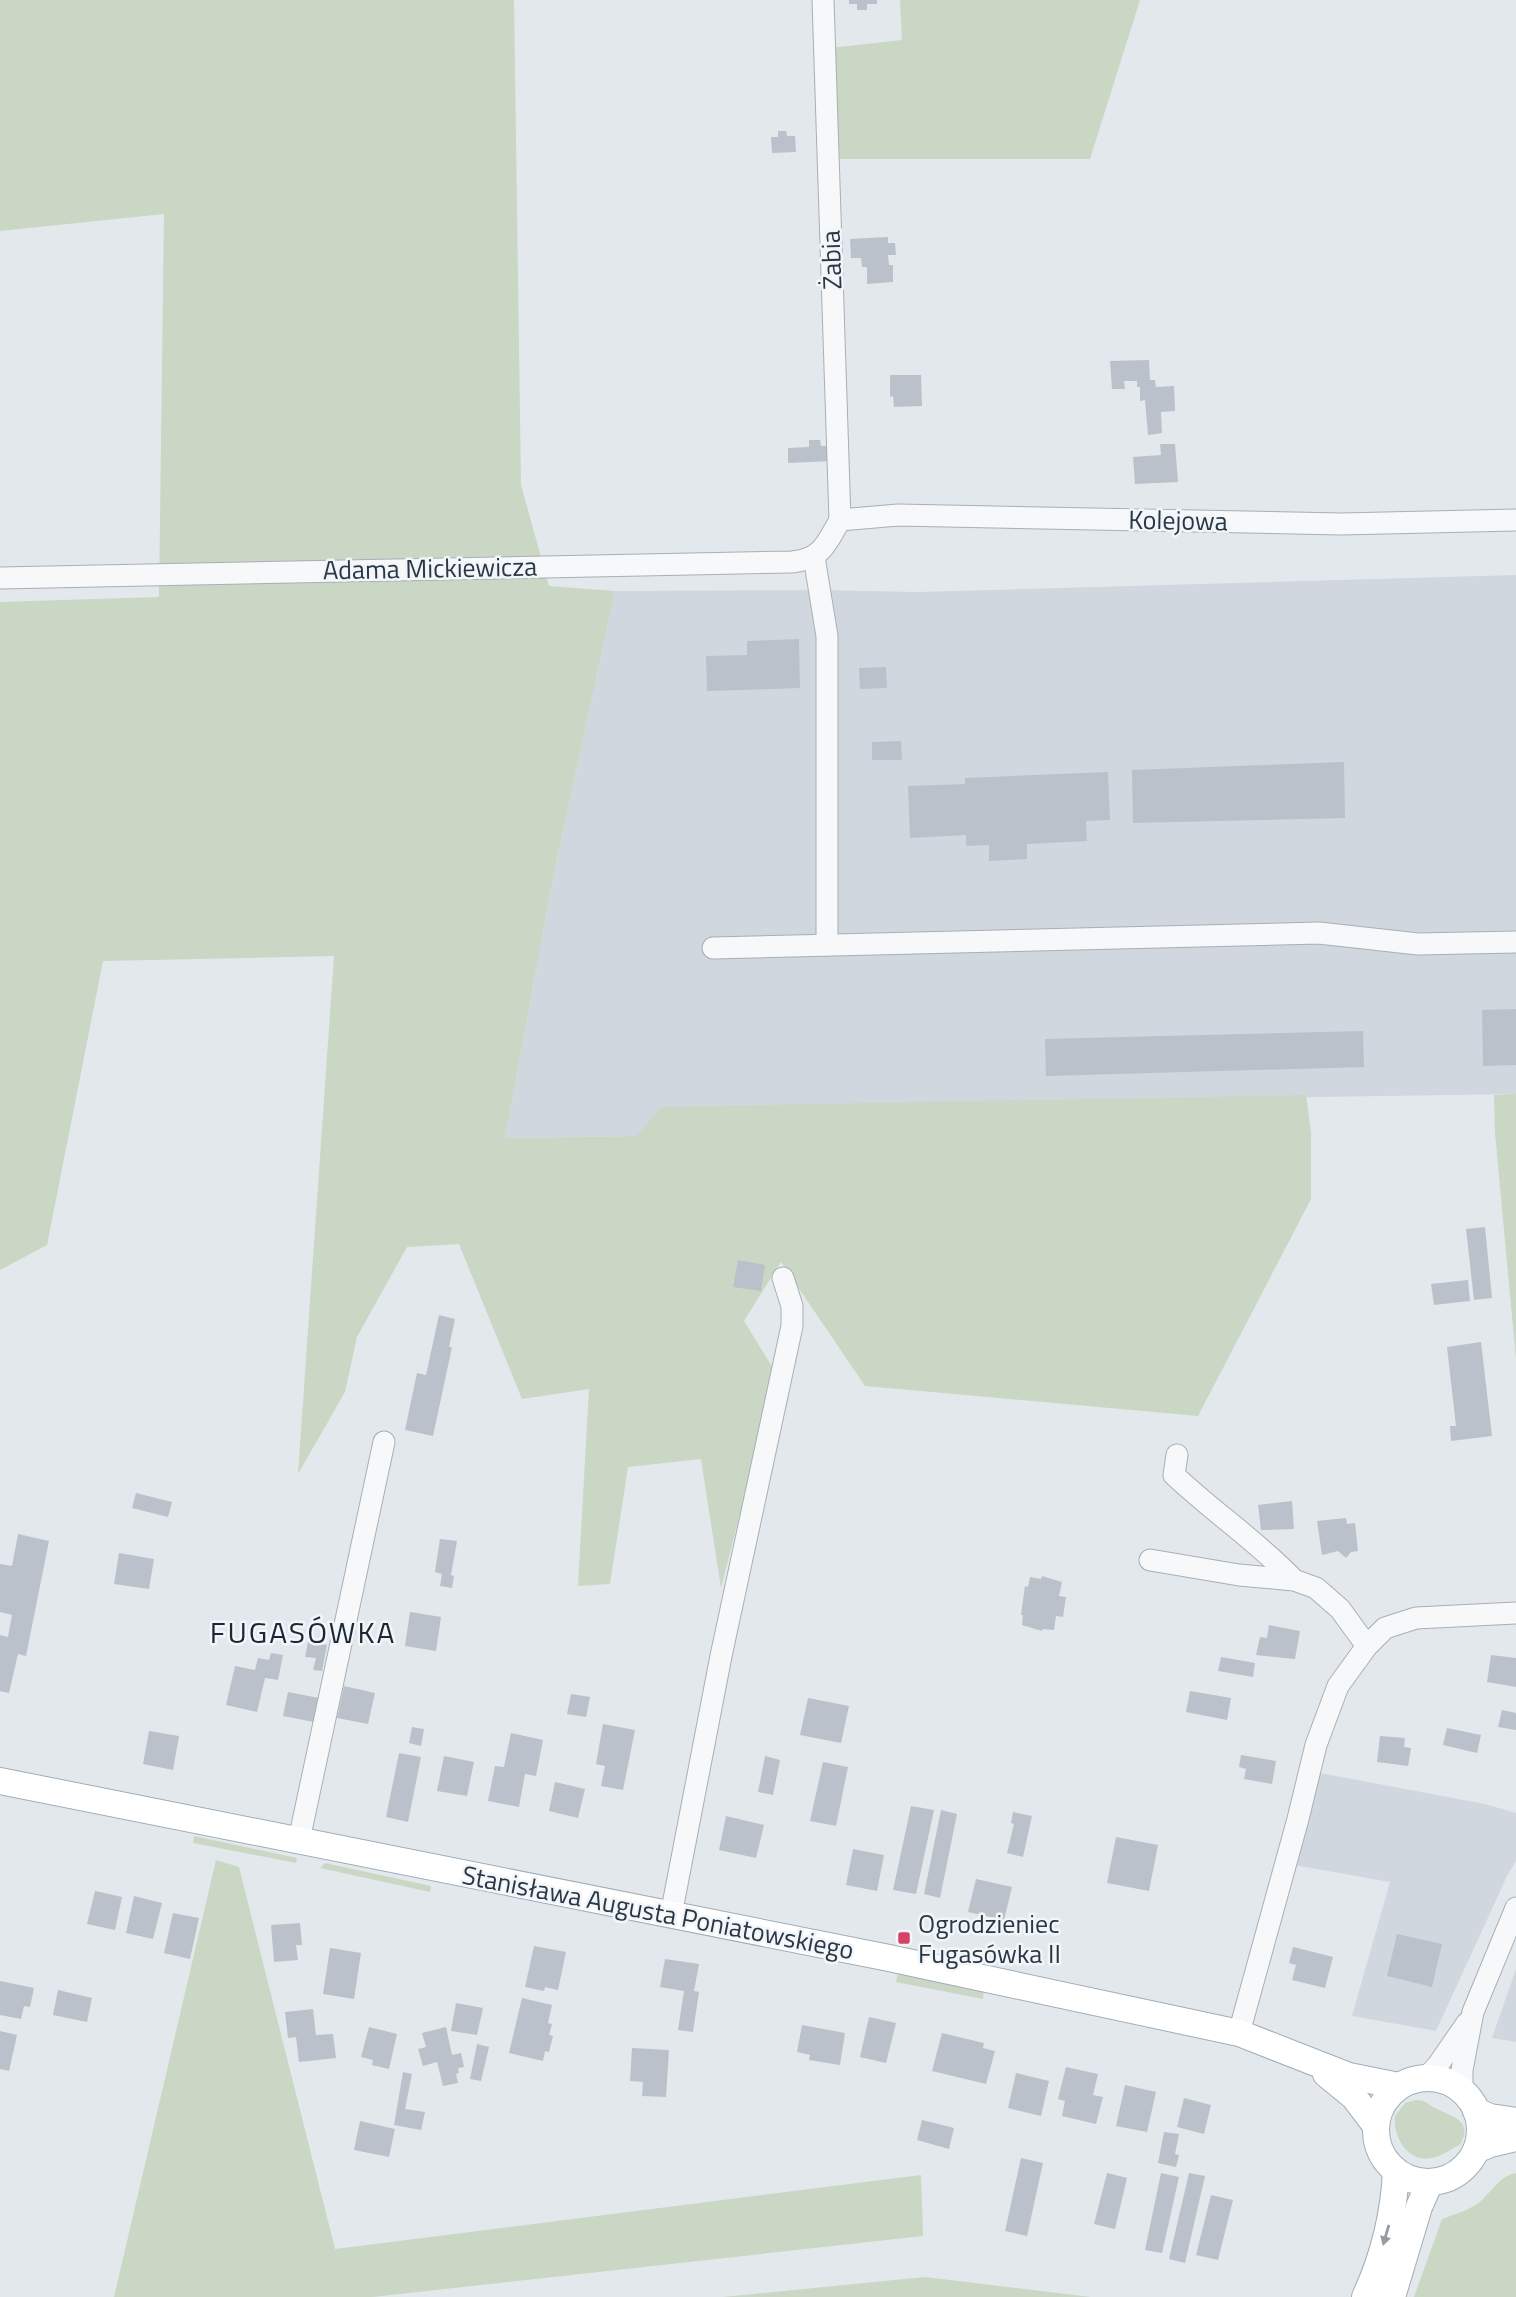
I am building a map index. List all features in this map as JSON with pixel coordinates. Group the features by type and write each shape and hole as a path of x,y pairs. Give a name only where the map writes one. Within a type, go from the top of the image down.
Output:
{"main road":[{"name":"Stanisława Augusta Poniatowskiego","path":"0,1781 902,1961 1239,2034 1349,2076 1399,2087"},
{"name":"Stanisława Augusta Poniatowskiego","path":"1310,2062 1354,2098 1376,2126"},
{"path":"1469,2101 1479,2119 1480,2136 1476,2150 1465,2167 1451,2177 1430,2182 1416,2181 1387,2163 1379,2148 1376,2126 1378,2113 1386,2098 1399,2087 1414,2080 1448,2082 1490,2117 1516,2120"},
{"path":"1476,2150 1516,2138"},
{"path":"1365,2297 1373,2281 1389,2224 1396,2171"},
{"path":"1392,2297 1419,2207 1430,2182"}],"street":[{"name":"Żabia","path":"823,0 840,520"},
{"name":"Kolejowa","path":"840,520 898,514 1341,524 1516,520"},
{"path":"827,945 827,636 814,557 822,551 840,520"},
{"name":"Adama Mickiewicza","path":"0,578 792,562 814,557"},
{"path":"713,948 1319,933 1418,944 1516,942"},
{"path":"671,1915 722,1656 792,1326 792,1306 783,1278"},
{"path":"299,1840 384,1442"},
{"path":"1177,1455 1174,1475 1211,1509 1268,1552 1294,1580"},
{"path":"1150,1560 1239,1575 1294,1580 1316,1588 1340,1609 1367,1646"},
{"path":"1239,2034 1298,1819 1315,1745 1338,1686 1367,1646 1385,1628 1416,1618 1516,1613"},
{"path":"1469,2101 1462,2070 1474,2012 1516,1908"},
{"path":"1425,2079 1438,2066 1474,2012"}],"shaded area":[{"path":"1516,575 1516,1094 661,1107 638,1136 505,1138 554,873 615,591 917,592"},
{"path":"1320,1773 1485,1804 1516,1813 1516,1861 1436,2031 1352,2016 1390,1882 1294,1865"},
{"path":"1516,1969 1516,2042 1492,2038"}],"green space":[{"path":"0,0 514,0 521,485 549,586 615,591 554,873 505,1138 637,1136 661,1107 1306,1095 1311,1133 1311,1199 1198,1416 865,1386 781,1262 744,1321 776,1373 721,1588 701,1459 628,1467 610,1584 578,1586 589,1389 522,1399 459,1244 407,1247 357,1337 345,1392 298,1474 334,956 103,961 47,1245 0,1270 0,602 159,597 164,214 0,231"},
{"path":"900,0 1140,0 1090,159 840,159 830,48 902,40"},
{"path":"1516,1094 1516,1359 1495,1133 1494,1095"},
{"path":"194,1836 297,1858 296,1863 193,1843"},
{"path":"216,1860 239,1867 335,2249 921,2175 923,2236 373,2297 114,2297"},
{"path":"325,1863 431,1886 430,1892 320,1868"},
{"path":"898,1973 984,1990 983,1999 896,1982"},
{"path":"1416,2100 1460,2121 1465,2130 1460,2145 1438,2156 1426,2158 1410,2154 1404,2148 1397,2133 1395,2116 1405,2103"},
{"path":"1516,2173 1516,2297 1414,2297 1442,2219 1473,2206 1501,2180"},
{"path":"925,2277 1091,2297 723,2297"}],"building":[{"path":"849,0 877,0 877,4 867,4 867,10 857,10 857,4 849,4"},
{"path":"778,131 786,131 787,136 795,136 796,152 772,153 771,137 778,137"},
{"path":"888,237 888,243 895,243 896,255 888,255 889,265 893,265 893,282 867,284 867,267 862,267 861,258 851,258 850,239"},
{"path":"1149,360 1150,380 1155,380 1156,387 1174,386 1175,411 1161,412 1162,433 1148,435 1145,400 1140,401 1137,381 1124,381 1125,389 1112,389 1110,361"},
{"path":"890,375 921,375 922,406 894,407 893,396 890,397"},
{"path":"809,440 820,440 821,446 831,446 832,461 788,463 788,448 809,447"},
{"path":"1160,444 1175,444 1178,482 1135,484 1133,457 1161,455"},
{"path":"799,639 800,688 707,691 706,656 747,655 747,641"},
{"path":"886,667 887,688 860,689 859,668"},
{"path":"901,741 902,760 872,760 872,742"},
{"path":"1344,762 1345,818 1133,823 1132,770"},
{"path":"1108,772 1110,820 1086,821 1087,841 1027,844 1027,859 989,861 989,845 966,846 966,835 910,838 908,786 965,784 965,778"},
{"path":"1516,1009 1516,1065 1483,1066 1482,1010"},
{"path":"1363,1031 1364,1067 1046,1076 1045,1039"},
{"path":"1485,1227 1492,1298 1474,1300 1466,1229"},
{"path":"738,1260 765,1265 761,1291 733,1287"},
{"path":"1468,1280 1470,1301 1434,1305 1431,1284"},
{"path":"439,1315 455,1319 449,1347 452,1347 433,1436 405,1430 417,1373 426,1375"},
{"path":"1481,1342 1492,1436 1451,1441 1450,1426 1456,1426 1447,1347"},
{"path":"136,1493 172,1502 168,1517 132,1508"},
{"path":"1292,1501 1294,1529 1261,1530 1258,1505"},
{"path":"1346,1518 1347,1524 1355,1523 1358,1551 1351,1552 1346,1558 1338,1551 1322,1555 1317,1521"},
{"path":"18,1534 49,1541 26,1656 18,1654 9,1693 0,1691 0,1635 8,1637 12,1615 0,1612 0,1564 12,1566"},
{"path":"440,1539 457,1541 451,1575 454,1576 452,1588 440,1586 442,1574 435,1572"},
{"path":"119,1553 154,1559 149,1589 114,1584"},
{"path":"1042,1576 1062,1582 1059,1596 1066,1597 1063,1617 1056,1616 1054,1630 1042,1631 1022,1625 1025,1586 1028,1587 1030,1577 1041,1579"},
{"path":"410,1612 441,1617 436,1651 405,1646"},
{"path":"1269,1625 1300,1631 1295,1659 1256,1655 1260,1637 1267,1638"},
{"path":"308,1642 327,1645 322,1671 313,1670 316,1658 305,1657"},
{"path":"271,1653 283,1655 278,1680 265,1678 257,1712 226,1705 235,1666 255,1670 258,1658 269,1660"},
{"path":"1491,1655 1516,1658 1516,1687 1487,1682"},
{"path":"1221,1657 1255,1663 1253,1677 1218,1671"},
{"path":"344,1686 375,1693 368,1724 337,1718"},
{"path":"1190,1691 1231,1698 1227,1720 1186,1712"},
{"path":"288,1692 319,1698 314,1722 283,1716"},
{"path":"571,1694 590,1697 586,1717 567,1714"},
{"path":"808,1698 849,1706 841,1743 800,1735"},
{"path":"1502,1710 1516,1713 1516,1730 1498,1727"},
{"path":"603,1724 635,1730 623,1790 601,1786 605,1766 596,1764"},
{"path":"412,1727 424,1729 421,1746 409,1743"},
{"path":"1447,1728 1481,1735 1477,1753 1443,1745"},
{"path":"149,1731 179,1736 173,1770 143,1764"},
{"path":"511,1733 543,1740 536,1776 525,1774 519,1807 488,1801 495,1766 504,1767"},
{"path":"1380,1736 1405,1738 1404,1747 1411,1748 1408,1766 1377,1762"},
{"path":"399,1753 421,1757 408,1822 386,1817"},
{"path":"1241,1755 1276,1761 1272,1784 1244,1779 1246,1769 1239,1767"},
{"path":"444,1756 474,1762 467,1796 437,1791"},
{"path":"765,1756 780,1760 773,1795 758,1792"},
{"path":"823,1762 848,1767 836,1826 810,1821"},
{"path":"555,1782 585,1789 578,1818 549,1811"},
{"path":"911,1806 934,1810 916,1894 893,1890"},
{"path":"941,1810 957,1814 940,1898 924,1894"},
{"path":"1013,1812 1032,1816 1023,1857 1007,1853 1014,1824 1011,1823"},
{"path":"726,1816 764,1825 756,1858 719,1850"},
{"path":"1116,1837 1158,1845 1149,1891 1107,1883"},
{"path":"853,1849 884,1855 877,1891 846,1885"},
{"path":"976,1879 1012,1887 1004,1920 968,1912"},
{"path":"95,1891 122,1897 115,1930 87,1924"},
{"path":"134,1896 162,1903 153,1939 126,1933"},
{"path":"173,1913 199,1918 190,1959 164,1953"},
{"path":"300,1923 302,1945 296,1945 298,1960 274,1962 271,1925"},
{"path":"1397,1934 1442,1944 1432,1987 1387,1976"},
{"path":"534,1946 566,1952 558,1990 545,1987 544,1991 525,1987"},
{"path":"1293,1947 1333,1957 1325,1988 1292,1980 1296,1965 1289,1963"},
{"path":"330,1948 361,1953 354,1999 323,1994"},
{"path":"665,1959 699,1964 694,1991 699,1992 693,2032 678,2030 684,1991 660,1987"},
{"path":"0,1981 34,1988 30,2007 24,2006 21,2019 0,2015"},
{"path":"58,1990 92,1998 87,2022 53,2015"},
{"path":"522,1998 552,2005 548,2023 552,2024 549,2035 553,2036 549,2052 545,2051 543,2061 509,2053"},
{"path":"456,2003 483,2008 477,2035 451,2031"},
{"path":"313,2009 316,2035 333,2034 336,2058 299,2062 296,2037 288,2038 285,2012"},
{"path":"869,2017 896,2023 886,2063 860,2057"},
{"path":"802,2025 845,2033 840,2065 809,2060 810,2055 797,2052"},
{"path":"369,2027 397,2034 389,2069 372,2065 373,2060 361,2057"},
{"path":"446,2027 452,2055 461,2053 464,2067 458,2068 458,2083 443,2086 437,2062 423,2066 418,2049 426,2047 422,2033"},
{"path":"0,2031 17,2035 9,2071 0,2069"},
{"path":"942,2033 984,2043 983,2048 995,2051 986,2084 932,2071"},
{"path":"477,2044 489,2047 481,2081 470,2079"},
{"path":"632,2048 669,2050 666,2097 642,2096 643,2082 630,2081"},
{"path":"1066,2067 1098,2074 1093,2095 1103,2097 1096,2124 1062,2116 1065,2101 1058,2099"},
{"path":"403,2072 412,2074 405,2109 425,2112 421,2130 394,2125"},
{"path":"1016,2073 1049,2081 1041,2116 1008,2108"},
{"path":"1125,2085 1156,2092 1147,2132 1116,2126"},
{"path":"1184,2098 1211,2105 1204,2134 1177,2127"},
{"path":"922,2120 954,2128 949,2149 917,2140"},
{"path":"360,2121 395,2129 389,2157 354,2150"},
{"path":"1164,2132 1179,2134 1175,2154 1179,2155 1176,2167 1158,2163"},
{"path":"1021,2158 1043,2163 1027,2236 1005,2231"},
{"path":"1107,2173 1127,2178 1115,2229 1094,2224"},
{"path":"1161,2173 1179,2177 1162,2253 1145,2250"},
{"path":"1189,2173 1205,2176 1185,2263 1169,2259"},
{"path":"1211,2195 1233,2200 1218,2260 1196,2255"}],"place":[{"name":"Ogrodzieniec Fugasówka II","path":"904,1938"}],"district":[{"name":"FUGASÓWKA","path":"303,1632"}]}
